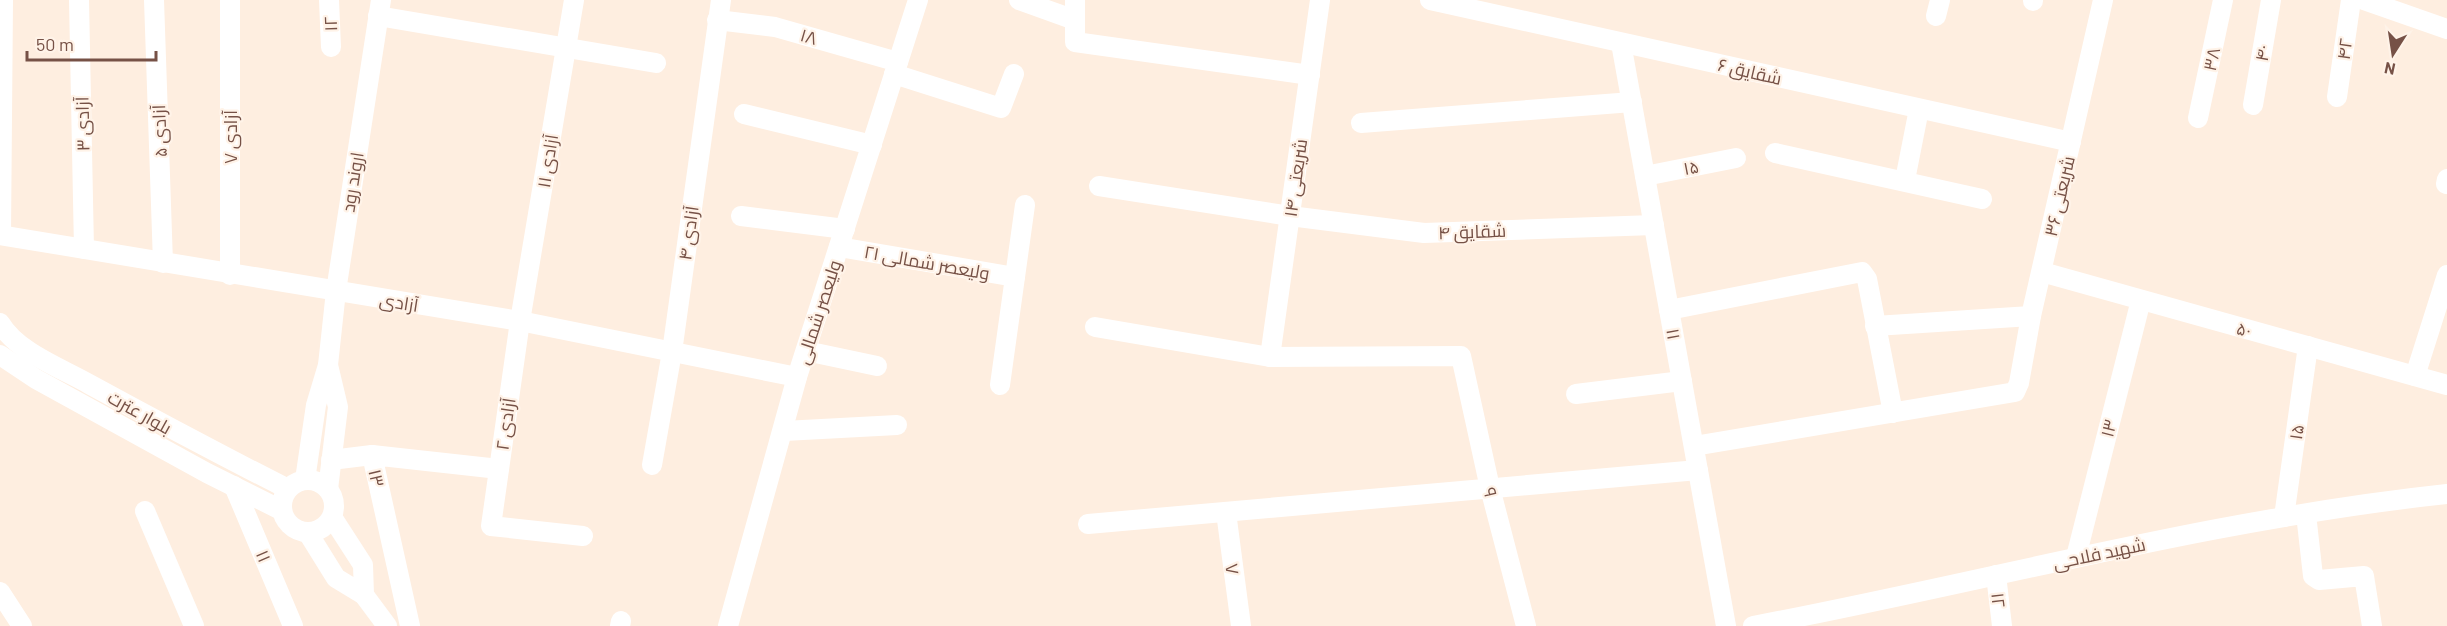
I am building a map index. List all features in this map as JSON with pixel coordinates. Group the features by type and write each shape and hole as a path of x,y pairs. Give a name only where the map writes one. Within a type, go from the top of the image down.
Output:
{"street":[{"path":"1,235 3,0"},
{"name":"آزادی ۳","path":"79,0 84,249"},
{"name":"آزادی ۵","path":"154,0 163,263"},
{"name":"آزادی ۷","path":"230,0 230,274"},
{"name":"۱۲","path":"329,0 331,48"},
{"name":"آزادی ۱۱","path":"520,321 574,0"},
{"name":"آزادی ۴","path":"652,465 672,352 721,0"},
{"name":"ولیعصر شمالی","path":"728,626 784,431 797,377 918,0"},
{"path":"1018,0 1075,20"},
{"path":"1074,0 1075,42 1310,75"},
{"name":"شریعتی ۱۴","path":"1270,357 1320,0"},
{"name":"شقایق ۶","path":"1430,0 2071,142"},
{"name":"شریعتی ۳۶","path":"1893,413 2015,392 2019,383 2031,316 2103,0"},
{"name":"۳۸","path":"2198,118 2223,0"},
{"name":"۴۰","path":"2253,105 2271,0"},
{"name":"۴۲","path":"2337,97 2351,0"},
{"path":"2364,0 2447,29"},
{"path":"379,8 656,63"},
{"name":"اروند رود","path":"296,484 315,405 328,365 336,291 379,8"},
{"name":"۱۸","path":"717,20 775,27 896,68 1001,108 1014,74"},
{"name":"۱۱","path":"1621,43 1726,626"},
{"path":"1361,123 1632,102"},
{"path":"1905,180 1919,109"},
{"path":"744,114 872,145"},
{"path":"1775,153 1983,199"},
{"name":"۱۵","path":"1645,176 1736,158"},
{"name":"شقایق ۴","path":"1099,186 1290,216 1424,233 1654,225"},
{"path":"1000,385 1025,205"},
{"name":"ولیعصر شمالی ۲۱","path":"741,216 1014,277"},
{"name":"آزادی","path":"1,235 520,321 797,377"},
{"path":"1669,310 1862,272 1867,279 1893,413 1694,446"},
{"name":"۵۰","path":"2042,272 2447,385"},
{"path":"2415,376 2447,275"},
{"name":"۱۳","path":"2076,557 2141,300"},
{"path":"1875,326 2031,316"},
{"name":"آزادی ۲","path":"520,321 490,526 584,536"},
{"name":"بلوار عترت","path":"0,323 6,334 35,354 169,428 296,484"},
{"path":"1095,327 1270,357"},
{"name":"۱۵","path":"2284,517 2308,346"},
{"path":"806,351 877,366"},
{"name":"بلوار عترت","path":"0,355 36,379 281,510"},
{"name":"۹","path":"1270,357 1461,356 1490,488 1526,626"},
{"name":"اروند رود","path":"327,489 338,406 328,365"},
{"path":"1576,393 1682,381"},
{"path":"784,431 897,425"},
{"path":"331,460 372,455"},
{"name":"۱۳","path":"410,626 372,455 499,469"},
{"path":"1088,524 1698,470"},
{"path":"296,484 321,484 327,489 334,502 332,517 322,528 308,533 293,529 284,518 281,510 284,495 296,484"},
{"name":"۱۱","path":"234,486 294,626"},
{"name":"شهید فلاحی","path":"1753,626 2239,523 2378,501 2447,494"},
{"path":"145,512 194,626"},
{"name":"۷","path":"1226,512 1240,626"},
{"path":"2306,514 2313,576 2319,580 2364,576 2372,626"},
{"path":"332,517 363,565 364,594"},
{"path":"308,533 336,578 364,594 387,626"},
{"name":"۱۲","path":"1996,575 2002,626"},
{"path":"0,592 22,626"}]}
